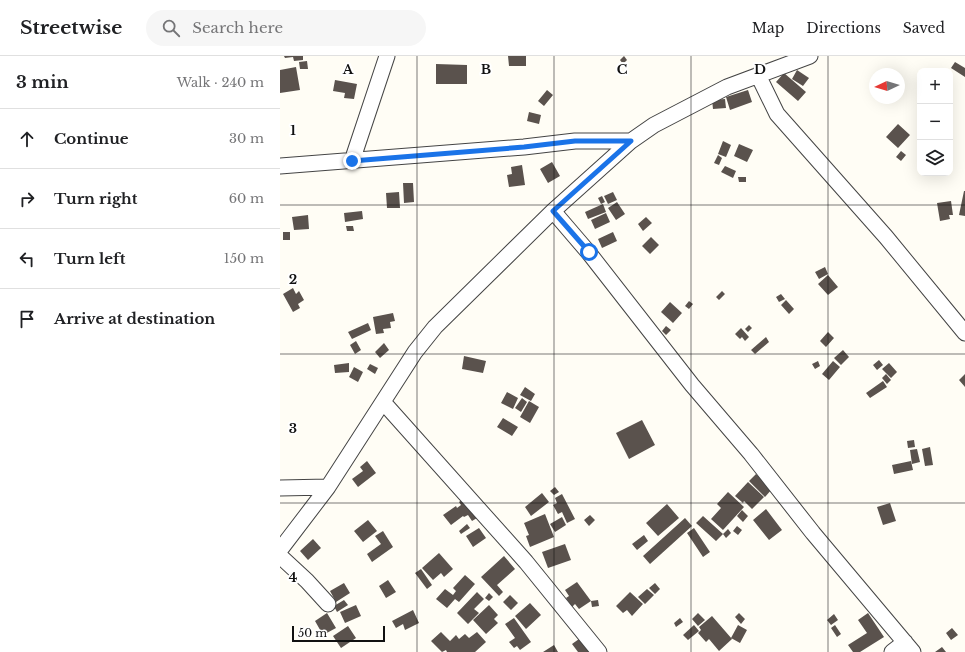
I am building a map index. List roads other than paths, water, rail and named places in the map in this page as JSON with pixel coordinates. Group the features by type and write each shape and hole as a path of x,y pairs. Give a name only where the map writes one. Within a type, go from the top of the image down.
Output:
{"street":[{"path":"352,161 387,56"},
{"path":"280,550 328,487 384,403 415,352 435,327 553,211 631,141 654,125 727,87 810,56"},
{"path":"758,75 777,114 886,237 965,333"},
{"path":"280,166 524,147 575,141 631,141"},
{"path":"553,211 589,252 692,384 751,454 813,533 909,647 892,652"},
{"path":"384,403 521,556 599,652"},
{"path":"280,488 328,487"},
{"path":"280,556 307,581 328,604"}]}
